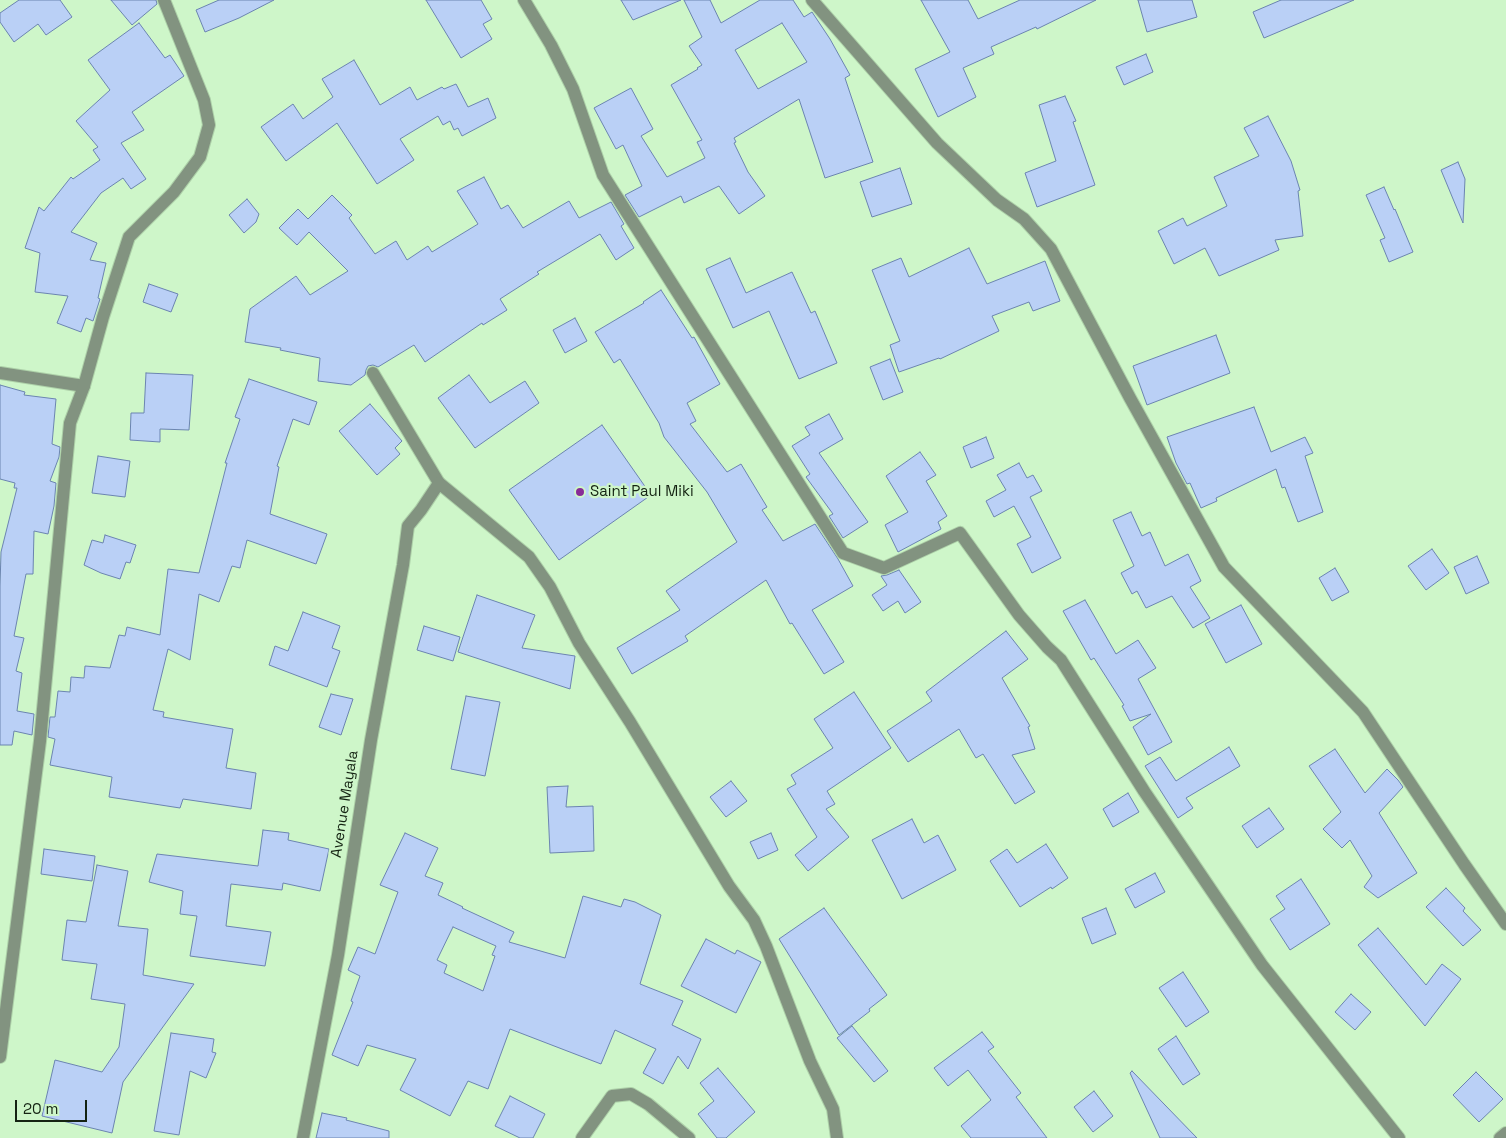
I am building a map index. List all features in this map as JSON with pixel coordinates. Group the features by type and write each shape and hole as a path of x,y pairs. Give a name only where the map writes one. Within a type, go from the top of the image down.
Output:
{"street":[{"path":"0,1056 40,741 70,423 84,386 103,317 129,237 174,192 200,157 209,126 204,100 164,0"},
{"path":"524,0 551,45 573,89 603,176 843,554 884,568 960,532 1019,615 1046,647 1061,660 1144,791 1262,965 1400,1138"},
{"path":"812,0 937,143 997,200 1024,219 1051,249 1130,398 1224,567 1363,712 1506,924"},
{"path":"373,372 439,483 529,557 550,587 579,643 635,730 728,886 754,920 766,946 810,1061 834,1109 837,1138"},
{"path":"0,373 84,386"},
{"name":"Avenue Mayala","path":"303,1138 338,954 371,740 403,565 408,526 439,483"},
{"path":"582,1138 612,1096 631,1094 648,1104 689,1138"},
{"path":"1500,1138 1506,1133"}],"building":[{"path":"19,0 60,0 72,17 46,35 38,24 14,42 0,22 0,13"},
{"path":"111,0 156,0 157,4 132,25"},
{"path":"219,0 274,0 239,18 205,32 196,10"},
{"path":"426,0 481,0 492,19 483,24 492,39 461,58"},
{"path":"621,0 681,0 633,20"},
{"path":"684,0 710,0 721,23 760,0 793,0 804,17 812,12 850,75 845,78 873,162 825,178 799,99 734,138 736,142 734,143 748,172 765,196 739,214 719,186 684,203 681,196 639,217 625,195 642,186 623,145 616,149 594,108 631,88 653,129 641,136 667,177 705,158 697,142 702,140 671,85 702,65 689,46 702,37","holes":["782,23 807,62 758,89 735,50"]},
{"path":"921,0 968,0 978,19 1020,0 1096,0 1037,29 1036,27 991,47 994,54 963,68 976,97 938,117 915,69 950,52"},
{"path":"1138,0 1192,0 1197,17 1147,32"},
{"path":"1281,0 1354,0 1264,38 1253,12"},
{"path":"139,23 165,58 170,55 184,76 132,112 144,130 121,143 146,179 131,189 123,178 101,193 71,232 97,243 90,260 106,263 98,298 100,299 93,321 86,318 81,332 57,323 68,296 35,292 40,253 25,248 39,207 44,211 71,177 73,179 100,160 93,150 98,147 76,121 110,90 88,60"},
{"path":"1146,54 1153,72 1124,85 1116,67"},
{"path":"354,60 380,105 410,87 417,100 442,87 444,89 456,84 468,107 488,98 496,118 462,136 458,128 454,130 450,121 443,125 438,116 400,139 414,160 377,184 337,123 286,161 261,127 293,104 303,119 333,97 322,79"},
{"path":"1065,96 1076,121 1073,122 1095,185 1037,207 1025,173 1056,161 1039,105"},
{"path":"1268,116 1291,161 1300,190 1298,191 1303,236 1275,240 1279,250 1219,276 1205,248 1174,264 1158,231 1183,218 1187,226 1227,206 1214,177 1259,156 1244,128"},
{"path":"1458,162 1465,179 1463,223 1441,170"},
{"path":"900,168 912,204 872,217 860,182"},
{"path":"484,177 501,209 508,205 523,228 569,201 579,218 611,202 624,224 621,226 634,248 616,260 600,234 537,272 539,274 500,299 507,310 483,325 482,323 425,362 414,345 378,367 368,366 365,375 351,385 318,381 320,358 280,350 281,348 245,342 250,309 296,276 310,295 348,271 309,232 297,245 279,228 298,209 308,219 332,195 352,215 349,218 375,254 396,241 407,260 428,246 432,252 478,224 457,191"},
{"path":"1384,187 1413,252 1389,262 1380,240 1385,238 1366,195"},
{"path":"247,199 259,214 256,222 244,233 229,215"},
{"path":"969,248 987,284 1045,261 1060,301 1033,311 1029,302 992,316 999,331 940,359 899,372 890,345 900,341 872,270 901,258 909,277"},
{"path":"730,258 746,293 792,272 811,313 815,311 837,363 799,379 769,311 733,328 706,269"},
{"path":"149,284 178,294 171,312 143,302"},
{"path":"661,290 692,338 694,337 720,384 687,403 696,421 690,424 727,472 741,464 767,507 762,510 783,541 815,524 853,586 812,610 844,662 824,674 792,623 790,624 766,580 685,636 688,641 632,674 617,648 680,610 666,591 737,542 707,492 664,437 659,423 620,359 614,363 595,332 644,303"},
{"path":"575,318 587,341 565,353 553,330"},
{"path":"1216,335 1230,373 1147,405 1133,366"},
{"path":"890,359 903,392 883,400 870,367"},
{"path":"146,373 193,375 189,430 160,429 160,442 130,440 131,413 144,413"},
{"path":"469,375 490,403 525,381 539,403 475,448 438,398"},
{"path":"249,379 317,402 309,425 293,419 277,466 279,467 270,514 327,534 316,564 247,540 240,568 232,566 219,602 199,594 190,660 168,649 153,710 164,712 163,717 233,729 226,768 256,773 251,809 183,799 180,808 109,797 112,777 50,765 55,739 48,737 50,717 55,717 58,691 70,692 71,677 84,678 85,666 110,668 119,635 125,636 127,627 160,635 168,569 199,573 227,463 225,463 240,419 235,417"},
{"path":"0,385 25,392 24,395 56,399 52,444 60,447 59,457 50,481 56,483 54,506 48,534 34,531 33,574 26,574 14,636 24,638 16,671 22,673 17,711 34,714 32,735 14,731 12,745 0,745 0,586 1,552 17,488 14,488 15,483 0,479"},
{"path":"370,404 402,441 395,448 400,454 377,475 339,431"},
{"path":"1254,407 1271,452 1305,437 1313,453 1305,456 1323,512 1298,522 1285,487 1282,488 1276,469 1216,498 1217,501 1201,508 1190,483 1187,484 1176,463 1167,437"},
{"path":"829,414 843,439 819,453 868,522 843,538 829,516 833,514 806,477 810,474 792,446 810,435 805,427"},
{"name":"Saint Paul Miki","path":"602,425 651,495 559,560 509,490"},
{"path":"986,437 994,458 971,468 963,447"},
{"path":"920,452 936,475 926,481 947,516 938,522 941,529 898,552 885,525 908,512 886,476"},
{"path":"98,456 130,461 125,497 92,493"},
{"path":"1019,463 1027,478 1033,475 1042,491 1030,497 1061,558 1032,573 1017,544 1031,537 1014,506 994,517 986,501 1006,490 997,475"},
{"path":"1131,512 1142,536 1150,532 1165,566 1188,554 1201,581 1190,587 1210,618 1193,628 1172,596 1146,608 1137,591 1132,594 1121,573 1134,566 1113,520"},
{"path":"105,535 136,545 130,563 126,562 120,579 84,565 92,540 103,543"},
{"path":"1432,549 1449,573 1426,590 1408,566"},
{"path":"1477,556 1489,583 1466,594 1454,567"},
{"path":"1335,568 1349,592 1332,601 1319,578"},
{"path":"899,570 921,602 905,613 898,601 883,611 872,595 887,585 881,576"},
{"path":"477,595 535,615 522,648 575,656 570,689 458,652"},
{"path":"1085,600 1116,654 1138,640 1156,668 1138,679 1172,742 1148,755 1133,727 1151,714 1130,721 1122,706 1124,705 1094,658 1091,660 1063,611"},
{"path":"1241,605 1262,644 1226,663 1205,624"},
{"path":"303,612 340,626 332,648 340,651 327,687 269,665 275,646 288,651"},
{"path":"424,626 460,637 453,661 417,650"},
{"path":"1006,631 1028,659 1002,678 1030,726 1028,727 1035,749 1012,755 1035,792 1015,804 983,754 976,758 959,729 908,762 887,731 932,701 926,692"},
{"path":"854,692 891,748 827,791 835,804 826,809 849,837 808,871 795,855 817,837 787,789 796,784 791,775 833,748 814,719"},
{"path":"331,694 353,699 341,735 319,727"},
{"path":"466,696 500,702 485,776 451,769"},
{"path":"1229,747 1240,766 1186,798 1193,808 1178,818 1145,766 1160,757 1176,781"},
{"path":"1335,749 1365,793 1387,769 1403,787 1379,813 1417,873 1378,898 1364,887 1372,876 1350,840 1342,848 1323,829 1341,812 1309,766"},
{"path":"731,781 747,801 726,817 710,797"},
{"path":"568,786 566,807 593,806 594,851 550,853 547,787"},
{"path":"1128,793 1139,812 1113,827 1103,809"},
{"path":"1269,808 1284,829 1257,848 1242,826"},
{"path":"912,819 924,843 938,835 956,870 902,899 872,840"},
{"path":"263,830 289,833 288,840 329,849 320,891 283,883 282,890 231,884 226,926 271,932 265,966 190,956 197,916 180,914 183,891 149,882 157,854 258,866"},
{"path":"405,833 438,848 425,876 443,883 438,895 514,932 509,942 565,958 583,896 621,907 624,899 635,902 661,915 640,984 683,1001 672,1025 701,1039 688,1069 678,1056 663,1084 643,1073 656,1049 615,1030 601,1064 510,1029 488,1089 468,1081 450,1116 400,1090 416,1059 367,1045 358,1066 332,1055 353,1002 351,1001 360,976 348,970 358,947 375,954 398,892 380,885","holes":["453,927 496,946 492,955 495,956 483,991 444,973 447,965 437,960"]},
{"path":"771,833 778,850 758,859 750,842"},
{"path":"1046,844 1068,878 1020,907 990,861 1007,849 1017,863"},
{"path":"44,849 95,856 92,881 41,874"},
{"path":"97,865 128,871 118,926 148,929 143,975 194,984 123,1082 112,1133 42,1116 55,1060 102,1072 119,1047 125,1004 91,999 97,964 62,960 67,920 86,922"},
{"path":"1155,873 1165,892 1135,908 1125,889"},
{"path":"1301,879 1330,924 1290,950 1270,919 1285,909 1276,896"},
{"path":"1446,888 1465,908 1463,911 1481,930 1463,946 1426,907"},
{"path":"824,908 887,995 839,1035 779,939"},
{"path":"1106,908 1116,934 1092,944 1082,918"},
{"path":"1378,928 1426,985 1442,964 1461,979 1425,1026 1358,945"},
{"path":"706,939 735,954 737,950 761,962 736,1013 681,986"},
{"path":"1183,972 1209,1012 1186,1027 1159,988"},
{"path":"1351,994 1371,1012 1355,1030 1335,1012"},
{"path":"852,1026 888,1071 874,1082 837,1038"},
{"path":"982,1032 994,1047 988,1051 1021,1093 1016,1097 1047,1138 971,1138 961,1126 991,1100 968,1070 948,1086 934,1068"},
{"path":"171,1033 214,1039 212,1052 216,1053 206,1078 190,1071 179,1135 154,1131"},
{"path":"1176,1036 1200,1074 1183,1085 1158,1049"},
{"path":"718,1068 755,1112 726,1138 717,1138 698,1114 714,1101 700,1083"},
{"path":"1132,1071 1197,1138 1160,1138 1130,1073"},
{"path":"1476,1072 1503,1099 1479,1122 1453,1095"},
{"path":"1094,1091 1113,1116 1093,1132 1074,1107"},
{"path":"510,1096 545,1114 533,1138 520,1138 495,1126"},
{"path":"322,1113 347,1118 346,1120 389,1131 389,1138 316,1138"}],"place":[{"name":"Saint Paul Miki","path":"580,492"}]}
